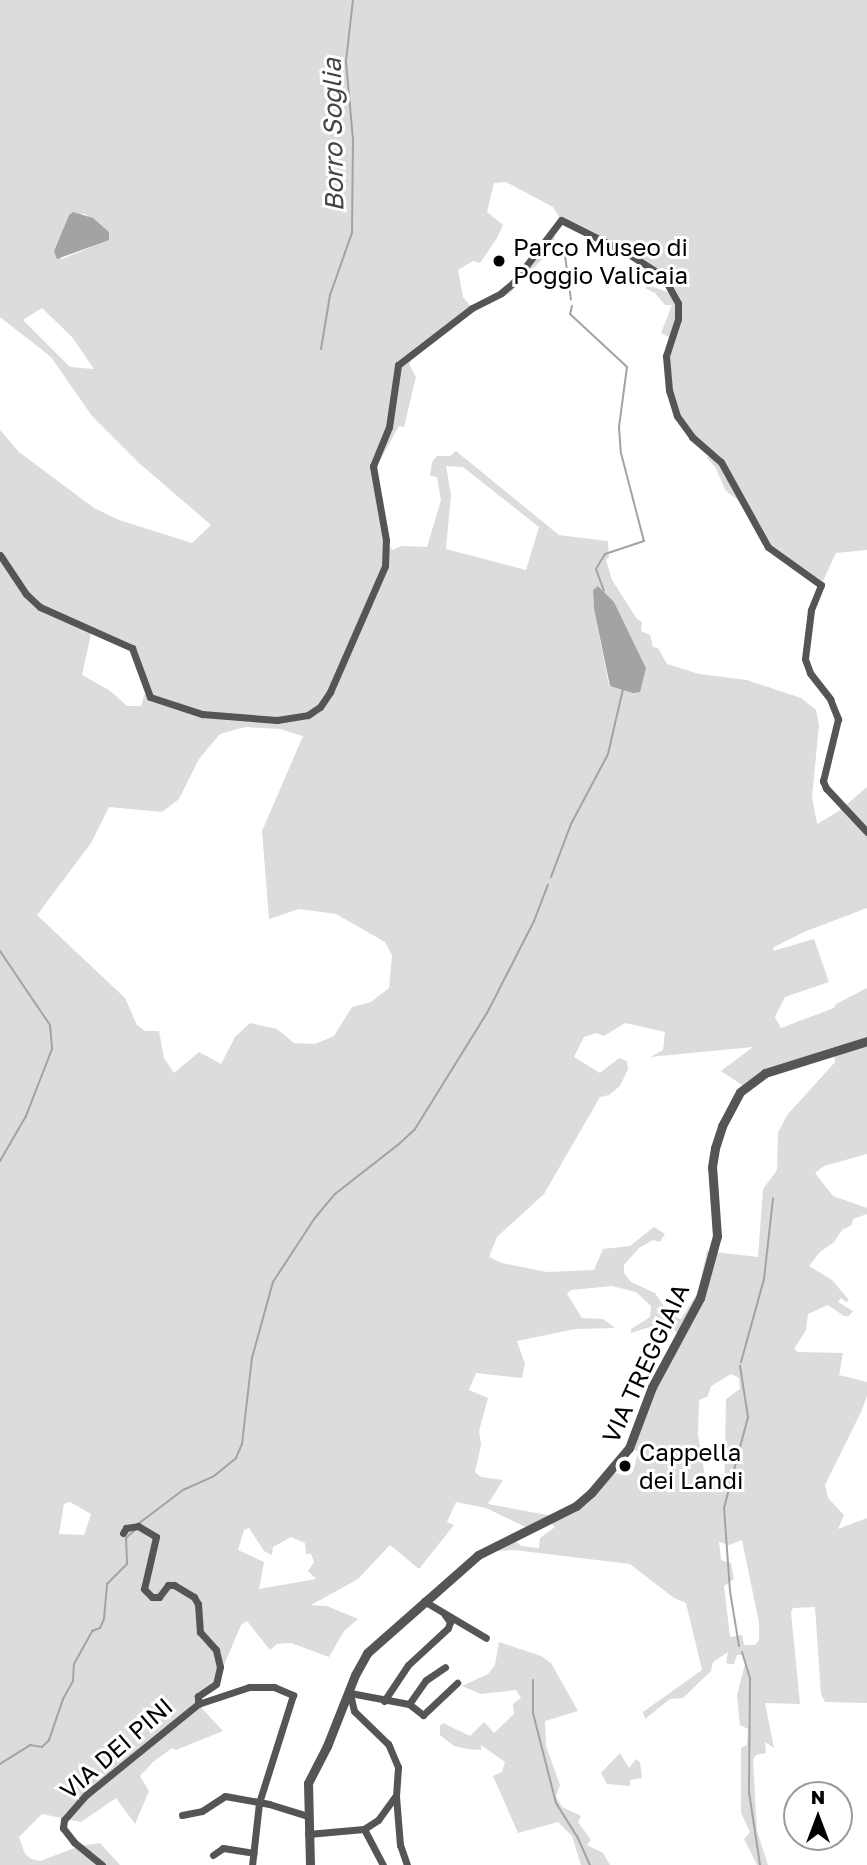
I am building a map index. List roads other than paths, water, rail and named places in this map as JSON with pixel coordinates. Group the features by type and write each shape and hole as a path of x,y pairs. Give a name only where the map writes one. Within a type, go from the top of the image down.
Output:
{"street":[{"path":"0,555 26,594 40,607 132,648 150,697 202,715 277,720 307,715 320,707 330,692 385,566 386,540 374,479 374,458 389,427 398,365 476,305 501,293 513,283 561,220 627,253 663,276 678,303 678,318 666,356 669,390 677,416 692,437 721,462 768,547 821,585 811,610 805,659 810,673 830,699 838,719 824,780 827,789 867,832"},
{"name":"VIA TREGGIAIA","path":"310,1865 308,1783 367,1653 478,1556 576,1506 592,1493 629,1448 652,1387 700,1298 717,1236 712,1167 722,1126 740,1092 765,1073 867,1041"},
{"path":"123,1533 126,1528 137,1526 153,1533 156,1541 144,1590 152,1597 159,1597 168,1585 174,1585 194,1597 199,1610 200,1632 218,1655 219,1677 211,1690 198,1696 198,1704"},
{"path":"425,1601 486,1638"},
{"path":"384,1701 408,1665 448,1628 450,1622 445,1615"},
{"path":"408,1704 426,1680 444,1667"},
{"path":"407,1865 400,1844 396,1796 398,1768 388,1744 354,1711 350,1693 408,1704 418,1713 426,1714 457,1683"},
{"name":"VIA DEI PINI","path":"103,1865 74,1842 64,1828 64,1819 113,1771 198,1704 260,1685 281,1688 293,1695 259,1803"},
{"path":"182,1815 202,1811 225,1796 308,1816"},
{"path":"308,1834 364,1829 377,1819 396,1796"},
{"path":"252,1865 259,1803"},
{"path":"364,1829 383,1865"},
{"path":"213,1855 223,1848 254,1853"}],"waterway":[{"name":"Borro Soglia","path":"321,349 330,295 352,233 353,140 346,61 353,0"},
{"path":"564,248 571,300"},
{"path":"572,306 570,314 627,367 619,427 621,453 644,541 605,554 596,569 604,591"},
{"path":"551,877 571,824 608,754 623,689"},
{"path":"138,1524 183,1490 214,1476 236,1458 242,1444 252,1358 273,1282 314,1219 335,1194 415,1129 487,1013 534,921 548,885"},
{"path":"0,951 50,1025 52,1049 26,1116 0,1161"},
{"path":"741,1362 764,1279 773,1199"},
{"path":"739,1646 730,1591 724,1508 748,1417 740,1366"},
{"path":"0,1764 30,1745 42,1747 49,1740 63,1699 73,1681 74,1664 92,1631 100,1628 104,1619 107,1584 127,1564 126,1538 136,1529"},
{"path":"742,1652 750,1679 749,1792 760,1865"},
{"path":"533,1680 533,1713 556,1803 577,1836 590,1865"}],"place":[{"name":"Parco Museo di Poggio Valicaia","path":"499,261"},
{"name":"Cappella dei Landi","path":"625,1466"}]}
